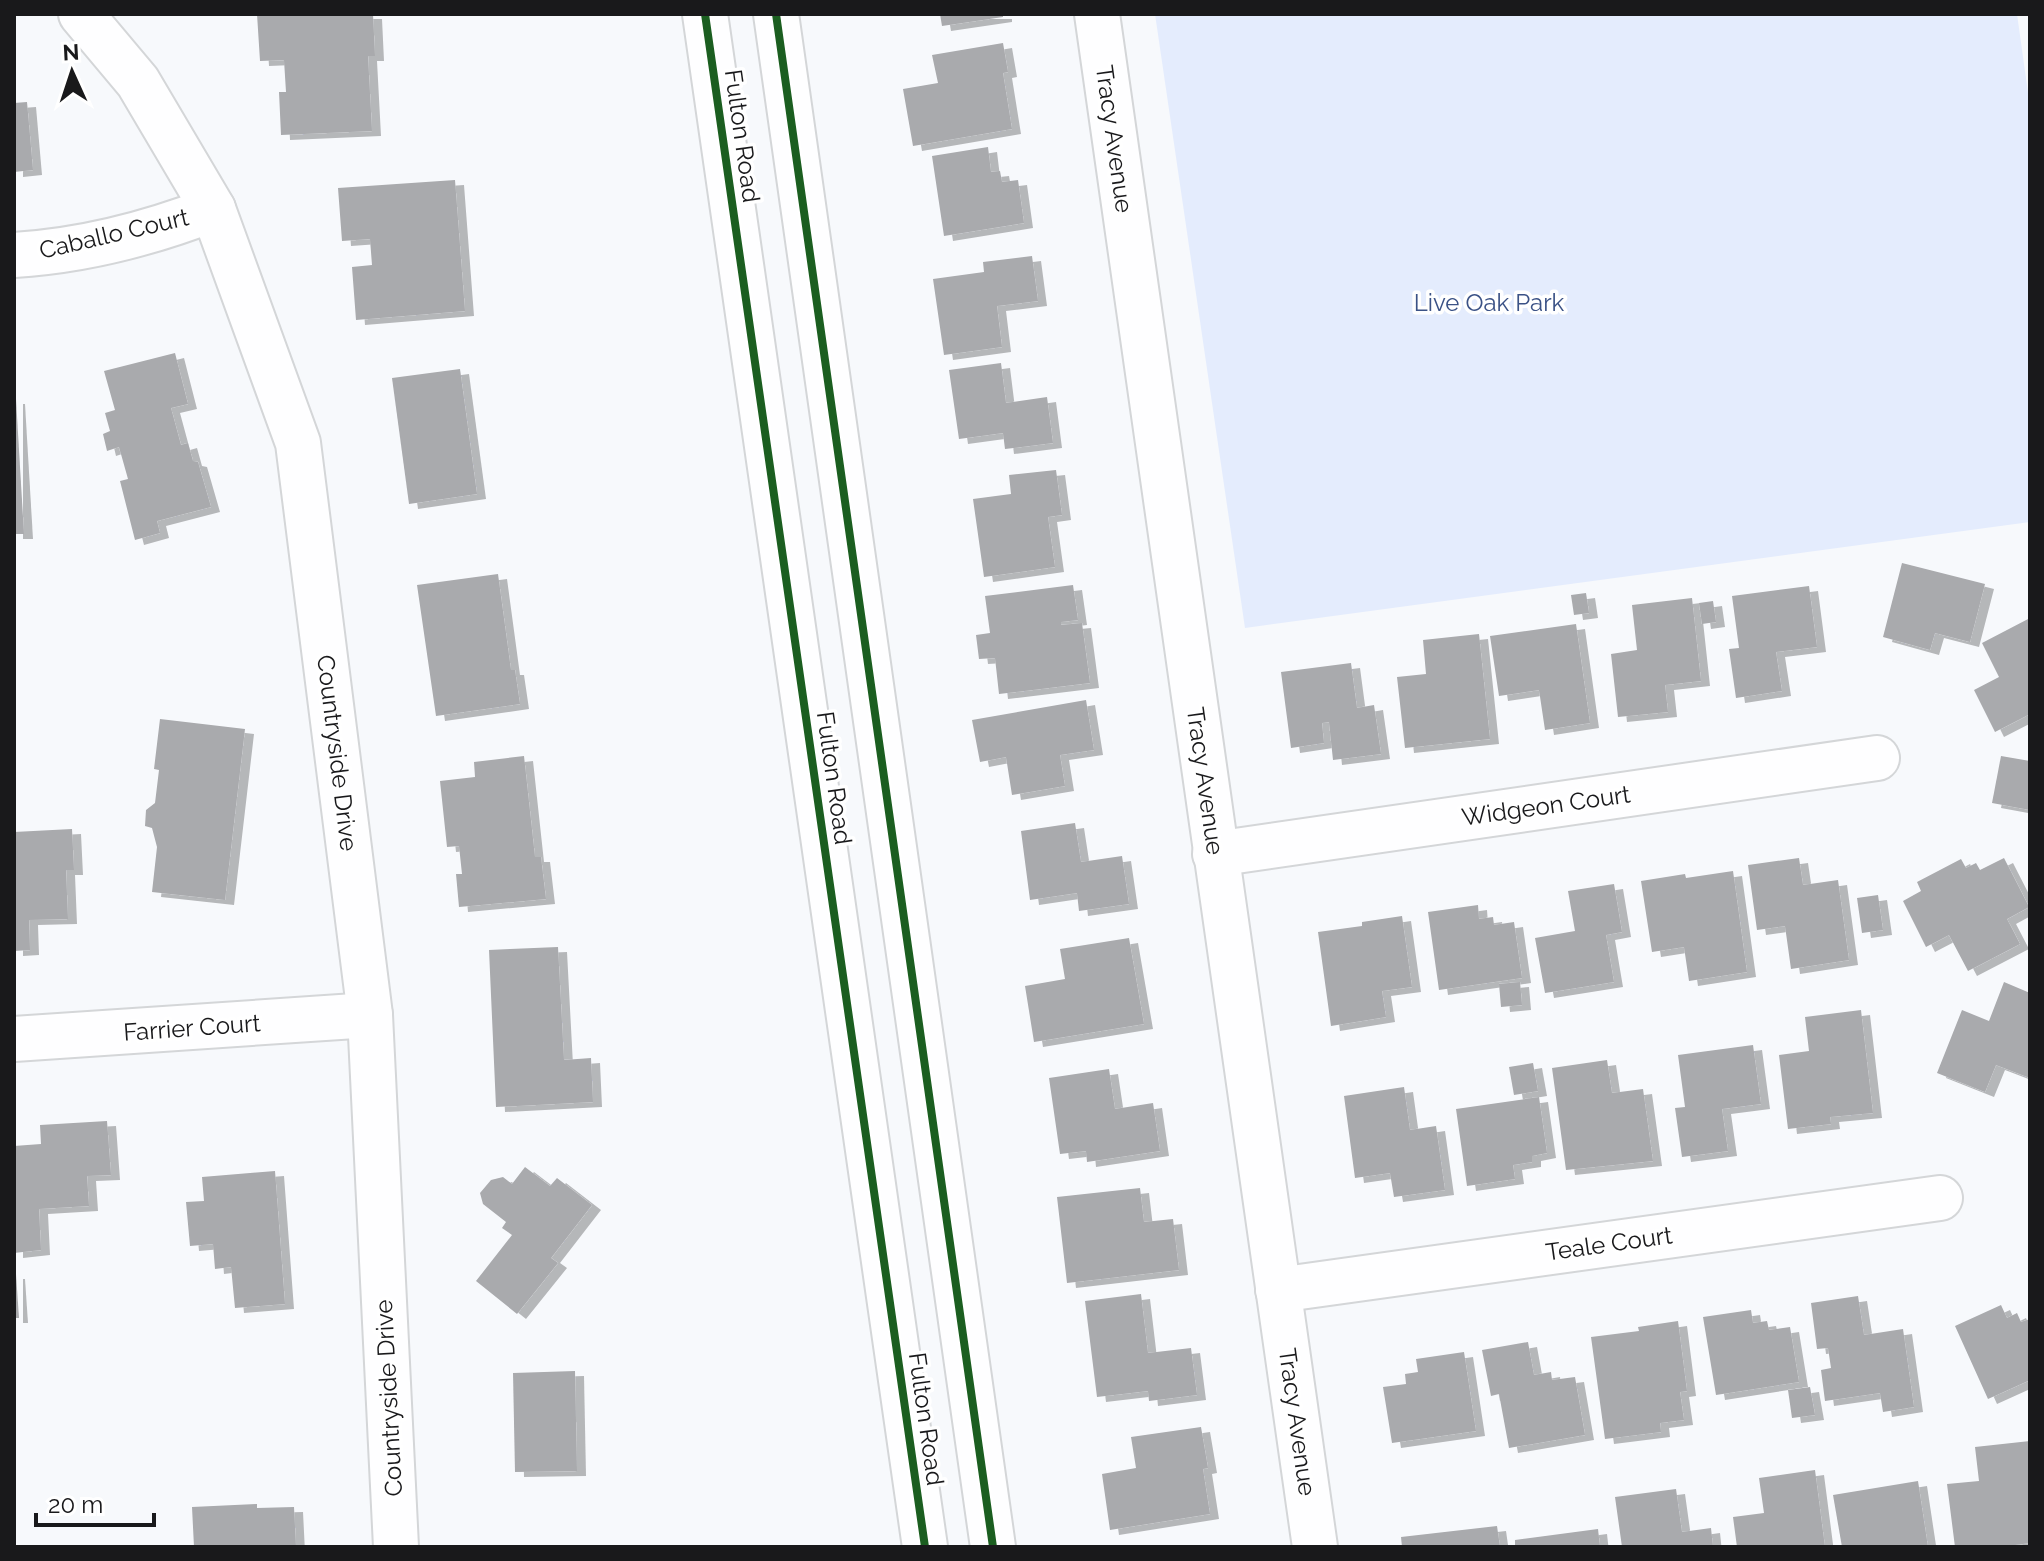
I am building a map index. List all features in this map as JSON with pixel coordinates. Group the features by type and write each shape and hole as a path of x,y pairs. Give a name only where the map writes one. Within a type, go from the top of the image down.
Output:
{"street":[{"name":"Countryside Drive","path":"81,14 138,82 213,209 298,443 370,1015 396,1547"},
{"name":"Fulton Road","path":"705,14 925,1547"},
{"name":"Fulton Road","path":"776,14 993,1547"},
{"name":"Tracy Avenue","path":"1097,14 1315,1547"},
{"name":"Caballo Court","path":"14,255 42,253 168,226 213,209"},
{"name":"Widgeon Court","path":"1215,854 1877,758"},
{"name":"Farrier Court","path":"14,1039 370,1015"},
{"name":"Teale Court","path":"1278,1290 1940,1198"}],"green space":[{"name":"Live Oak Park","path":"1155,14 2017,14 2030,107 2030,522 1245,628"}],"building":[{"path":"257,14 373,14 375,56 368,56 372,131 281,135 279,92 286,92 284,60 260,61"},
{"path":"940,14 1003,14 1003,17 942,26"},
{"path":"1003,43 1008,72 1003,73 1012,129 913,146 903,89 938,83 932,55"},
{"path":"27,102 33,170 14,172 14,103"},
{"path":"988,147 991,172 1000,171 1002,182 1018,180 1024,223 944,236 932,156"},
{"path":"455,180 465,311 356,320 352,267 372,265 370,239 342,241 338,188"},
{"path":"1032,256 1038,301 997,306 1002,347 944,355 933,279 984,272 983,262"},
{"path":"175,353 188,404 171,408 181,445 188,443 193,461 198,462 211,507 157,521 160,533 135,540 120,481 128,479 119,447 107,451 103,434 110,431 105,413 115,410 104,371"},
{"path":"1001,363 1006,403 1047,397 1053,443 1005,449 1003,433 959,439 949,370"},
{"path":"460,369 477,494 409,504 392,378"},
{"path":"16,399 24,534 14,534"},
{"path":"1056,470 1062,515 1048,517 1055,567 984,577 973,499 1011,494 1009,475"},
{"path":"1902,563 1985,584 1970,642 1935,633 1930,650 1883,637"},
{"path":"498,574 511,670 515,670 520,704 436,716 417,585"},
{"path":"1073,585 1078,620 1061,622 1061,625 1082,623 1090,683 999,694 995,658 979,659 976,635 990,633 985,596"},
{"path":"1809,586 1817,647 1776,652 1782,691 1736,698 1729,649 1739,648 1732,596"},
{"path":"1586,593 1589,613 1574,615 1571,595"},
{"path":"1692,598 1701,681 1665,685 1668,712 1618,717 1611,654 1637,650 1632,605"},
{"path":"1713,601 1716,622 1702,624 1699,603"},
{"path":"2030,618 2030,714 1995,732 1974,690 1999,677 1982,643"},
{"path":"1576,624 1590,723 1545,730 1539,690 1499,696 1490,636"},
{"path":"1479,634 1490,739 1405,748 1397,677 1426,674 1423,640"},
{"path":"1351,663 1357,708 1374,705 1381,754 1333,760 1329,722 1322,723 1324,743 1291,748 1281,672"},
{"path":"1086,700 1094,750 1060,755 1065,786 1012,795 1006,757 980,762 972,720"},
{"path":"160,719 245,729 225,900 152,892 157,847 152,828 145,826 146,810 155,803 159,770 154,769"},
{"path":"524,756 535,857 541,857 546,899 459,907 456,874 462,874 459,846 447,847 440,781 475,777 474,762"},
{"path":"2001,756 2030,761 2030,810 1992,803"},
{"path":"1075,823 1081,862 1122,856 1129,904 1079,911 1077,893 1030,900 1021,831"},
{"path":"72,829 74,870 66,870 68,919 29,920 30,950 14,951 14,832"},
{"path":"1799,858 1803,885 1838,880 1849,960 1791,969 1785,926 1757,930 1748,865"},
{"path":"2004,858 2029,907 2007,919 2020,944 1968,971 1949,935 1926,947 1903,901 1921,891 1917,882 1961,859 1966,868 1976,863 1980,870"},
{"path":"1733,871 1747,972 1689,981 1684,947 1652,952 1641,881"},
{"path":"1614,884 1622,932 1606,935 1614,982 1545,993 1535,938 1575,931 1568,891"},
{"path":"1878,895 1883,930 1862,933 1857,898"},
{"path":"1478,905 1479,919 1493,917 1494,925 1514,922 1522,978 1439,990 1428,912"},
{"path":"1402,916 1412,987 1382,991 1386,1017 1331,1026 1318,932"},
{"path":"1129,938 1144,1024 1034,1042 1025,986 1065,979 1060,949"},
{"path":"558,947 564,1060 591,1058 593,1102 496,1107 489,950"},
{"path":"1520,982 1522,1005 1501,1007 1499,984"},
{"path":"2004,982 2030,993 2030,1078 1996,1065 1985,1092 1937,1073 1962,1010 1989,1021"},
{"path":"1861,1010 1873,1113 1830,1117 1831,1124 1788,1129 1779,1055 1809,1051 1805,1017"},
{"path":"1753,1045 1761,1104 1722,1109 1728,1151 1682,1157 1675,1108 1685,1107 1678,1055"},
{"path":"1607,1060 1612,1093 1643,1089 1653,1161 1566,1170 1552,1068"},
{"path":"1533,1063 1538,1091 1514,1095 1509,1067"},
{"path":"1109,1069 1115,1109 1153,1103 1160,1151 1087,1162 1086,1151 1060,1154 1049,1078"},
{"path":"1404,1087 1410,1130 1436,1126 1445,1190 1394,1197 1390,1173 1355,1178 1344,1096"},
{"path":"1539,1097 1547,1153 1532,1156 1532,1162 1513,1165 1515,1179 1467,1186 1456,1109"},
{"path":"107,1121 111,1175 87,1176 89,1206 39,1209 41,1250 14,1253 14,1146 41,1144 40,1125"},
{"path":"525,1167 550,1186 557,1178 592,1205 551,1258 558,1263 517,1314 476,1281 512,1235 502,1228 506,1222 483,1204 480,1193 491,1180 503,1177 512,1184"},
{"path":"275,1171 285,1304 235,1308 231,1267 215,1269 213,1244 190,1246 186,1202 204,1201 202,1177"},
{"path":"1140,1188 1144,1222 1173,1219 1179,1270 1067,1283 1057,1197"},
{"path":"16,1274 19,1318 14,1318"},
{"path":"1141,1294 1148,1353 1191,1348 1197,1395 1149,1401 1148,1391 1097,1397 1085,1301"},
{"path":"1858,1296 1864,1335 1903,1329 1914,1407 1883,1412 1880,1393 1825,1401 1821,1370 1831,1368 1828,1348 1817,1349 1811,1303"},
{"path":"2001,1305 2007,1318 2017,1313 2021,1322 2030,1319 2030,1380 1988,1399 1955,1326"},
{"path":"1751,1310 1753,1323 1767,1321 1769,1330 1790,1327 1799,1382 1716,1395 1703,1317"},
{"path":"1678,1321 1687,1391 1680,1392 1684,1420 1660,1423 1661,1432 1605,1439 1591,1337 1639,1331 1638,1327"},
{"path":"1528,1342 1534,1375 1551,1372 1552,1380 1575,1377 1585,1435 1509,1448 1499,1394 1491,1396 1482,1350"},
{"path":"1464,1352 1476,1431 1392,1443 1383,1387 1406,1384 1405,1374 1418,1372 1416,1359"},
{"path":"575,1371 577,1471 515,1472 513,1373"},
{"path":"1810,1387 1815,1415 1792,1418 1788,1390"},
{"path":"1201,1427 1208,1468 1203,1469 1210,1514 1110,1530 1102,1474 1136,1468 1131,1437"},
{"path":"2030,1441 2030,1543 1955,1547 1947,1484 1979,1481 1975,1447"},
{"path":"1815,1470 1825,1547 1737,1547 1733,1517 1764,1513 1759,1478"},
{"path":"1918,1481 1928,1547 1842,1547 1833,1495"},
{"path":"1676,1489 1682,1532 1711,1528 1713,1547 1622,1547 1615,1497"},
{"path":"257,1504 257,1508 294,1507 296,1547 194,1547 192,1507"},
{"path":"1497,1526 1500,1547 1402,1547 1401,1537"},
{"path":"1598,1529 1600,1547 1515,1547 1515,1540"}],"cycle path":[{"path":"705,14 925,1547"},
{"path":"776,14 993,1547"}]}
